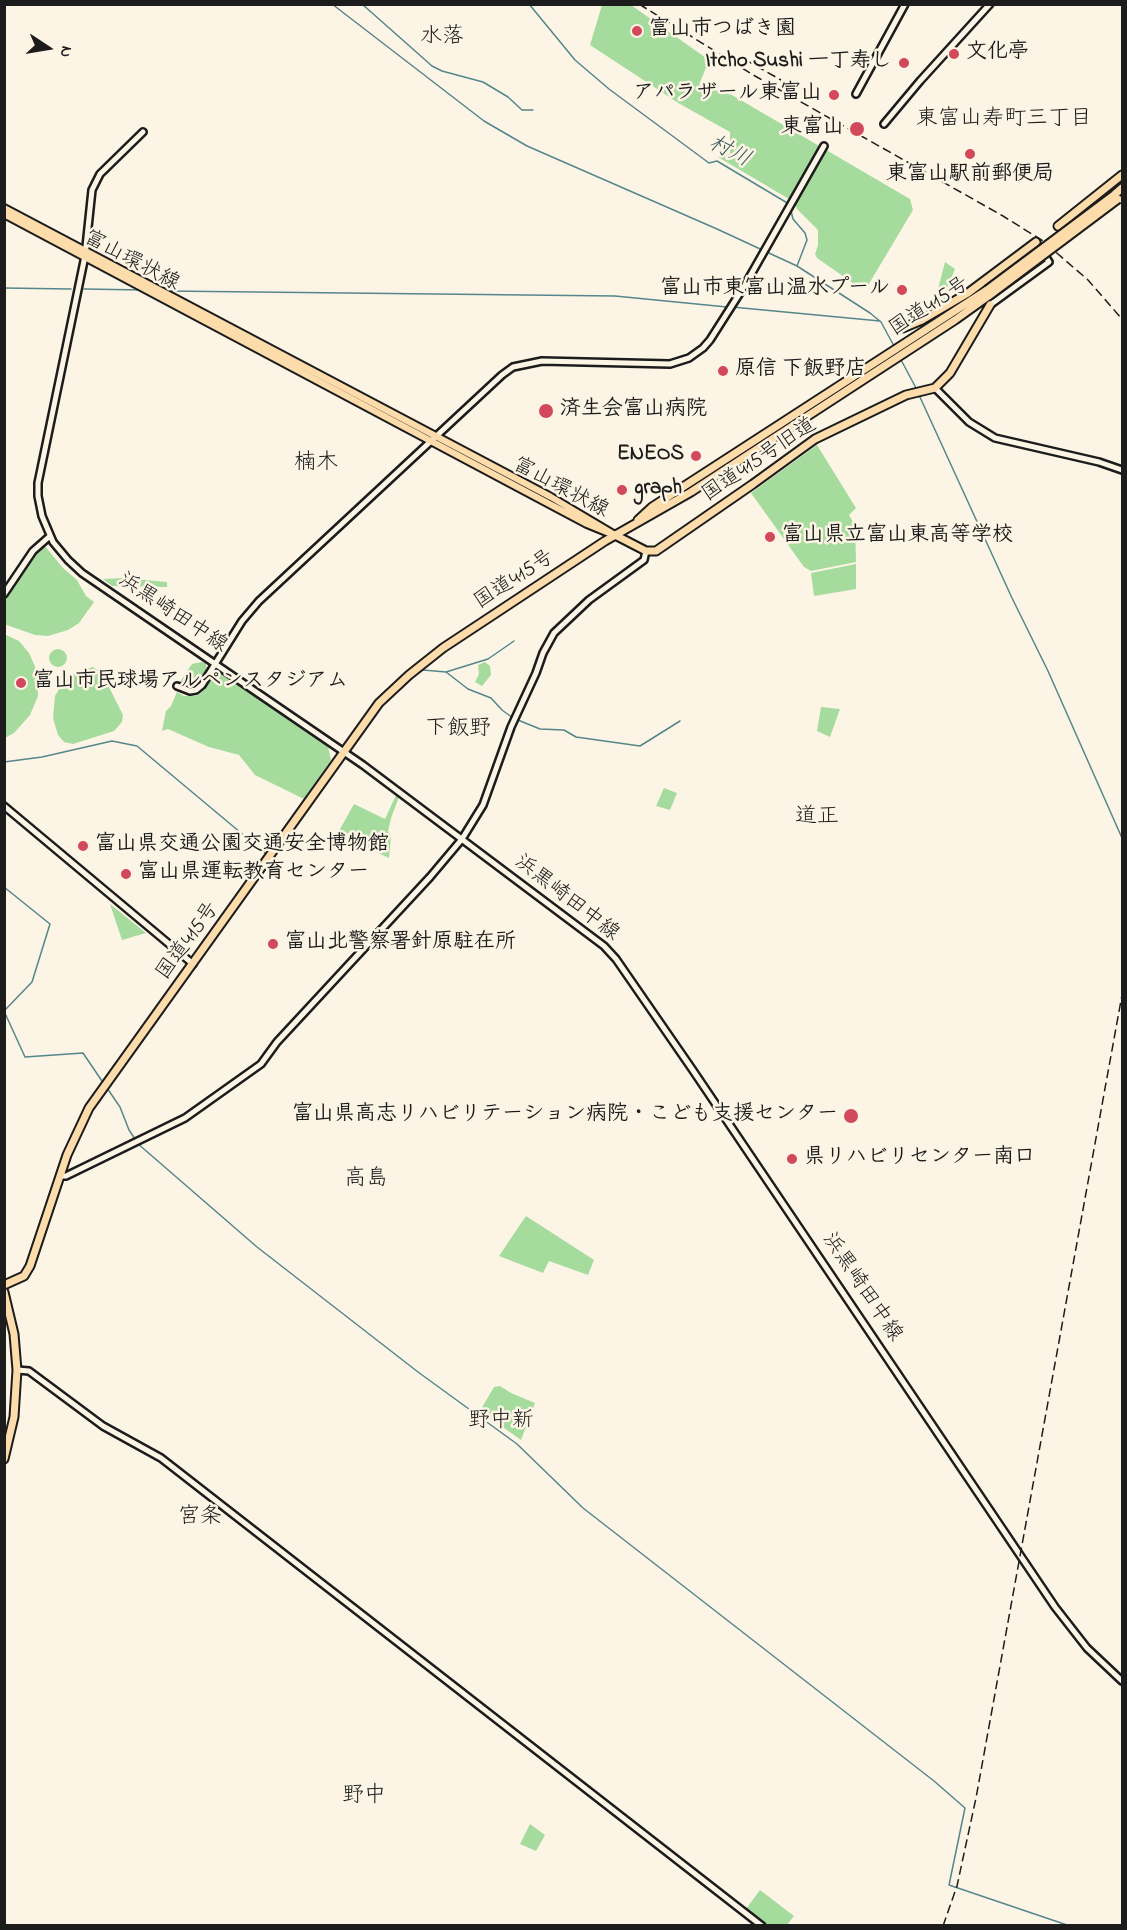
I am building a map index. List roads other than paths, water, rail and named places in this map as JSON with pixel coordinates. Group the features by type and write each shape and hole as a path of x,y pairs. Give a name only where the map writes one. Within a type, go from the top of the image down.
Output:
{"highway":[{"path":"1058,226 1122,175"},
{"name":"国道415号","path":"4,1285 24,1276 30,1266 75,1135 89,1108 379,703 443,648 615,536 692,492 903,349 955,320 988,292 1118,196 1122,188"},
{"name":"国道415号","path":"903,328 922,320 968,293 1036,242"},
{"path":"935,388 950,374 990,305"},
{"name":"国道415号旧道","path":"646,551 656,551 668,544 803,446 910,394 935,388"},
{"path":"615,536 646,551"},
{"path":"4,1292 14,1334 17,1370 14,1417 4,1459"}],"main road":[{"name":"富山環状線","path":"4,208 85,254"},
{"name":"富山環状線","path":"4,214 85,254 434,439 551,497 615,536"}],"street":[{"path":"856,94 905,4"},
{"path":"884,124 990,4"},
{"name":"浜黒崎田中線","path":"143,132 96,179 91,196 85,254 38,483 38,496 50,536 68,560 82,573 343,751 599,942 616,959 821,1258 1055,1607 1087,1648 1122,1681"},
{"path":"177,686 190,691 202,685 242,621 259,601 513,367 542,361 670,363 689,358 697,353 710,340 729,311 824,146"},
{"path":"990,305 1049,262 1036,242"},
{"path":"935,388 969,422 995,438 1099,462 1122,470"},
{"path":"4,594 33,551 50,536"},
{"path":"60,1176 66,1176 185,1118 261,1065 277,1042 430,877 462,839 483,805 511,727 554,633 589,600 644,560 646,551"},
{"path":"4,806 193,964"},
{"path":"17,1370 29,1371 103,1426 161,1458 762,1926"}],"waterway":[{"path":"332,4 484,121 527,146 797,266 881,322 894,346"},
{"path":"362,4 432,66 483,82 508,97 522,110 533,110"},
{"name":"村川","path":"529,4 575,60 609,89 709,163 717,161 789,204"},
{"name":"村川","path":"791,211 793,219 805,233 807,240 797,266"},
{"path":"4,288 71,289"},
{"path":"84,289 143,290"},
{"path":"166,291 615,296 727,307"},
{"path":"732,307 880,321"},
{"path":"900,358 916,388"},
{"path":"919,395 1048,671 1122,838"},
{"path":"423,670 446,672 488,659 514,641"},
{"path":"446,672 468,689 491,698 513,718"},
{"path":"518,720 540,729 564,730 576,737 640,746 680,721"},
{"path":"4,762 42,757 112,741 137,746 265,853"},
{"path":"4,887 50,924 32,982 5,1010"},
{"path":"4,1011 25,1057 83,1053 104,1084"},
{"path":"107,1088 120,1107 135,1139"},
{"path":"137,1143 257,1247 418,1372 517,1444 583,1508 934,1781 965,1808 949,1885 1070,1926"}],"railway":[{"path":"639,4 755,76 1003,216 1043,241 1088,280 1122,319"},
{"path":"744,59 781,80"},
{"path":"943,1926 957,1886 976,1798 1122,995"}],"place":[{"name":"富山市つばき園","path":"637,31"},
{"name":"文化亭","path":"954,54"},
{"name":"Itcho Sushi 一丁寿し","path":"904,63"},
{"name":"アパラザール東富山","path":"834,95"},
{"name":"東富山","path":"857,129"},
{"name":"東富山駅前郵便局","path":"970,154"},
{"name":"富山市東富山温水プール","path":"902,290"},
{"name":"原信 下飯野店","path":"723,371"},
{"name":"済生会富山病院","path":"546,411"},
{"name":"ENEOS","path":"696,456"},
{"name":"graph","path":"622,490"},
{"name":"富山県立富山東高等学校","path":"770,537"},
{"name":"富山市民球場アルペンスタジアム","path":"21,683"},
{"name":"富山県交通公園交通安全博物館","path":"83,846"},
{"name":"富山県運転教育センター","path":"126,874"},
{"name":"富山北警察署針原駐在所","path":"273,944"},
{"name":"富山県高志リハビリテーション病院・こども支援センター","path":"851,1116"},
{"name":"県リハビリセンター南口","path":"792,1159"}],"district":[{"name":"水落","path":"442,38"},
{"name":"東富山寿町三丁目","path":"1004,120"},
{"name":"楠木","path":"316,464"},
{"name":"下飯野","path":"458,730"},
{"name":"道正","path":"817,818"},
{"name":"高島","path":"366,1180"},
{"name":"野中新","path":"501,1422"},
{"name":"宮条","path":"200,1518"},
{"name":"野中","path":"364,1797"}]}
